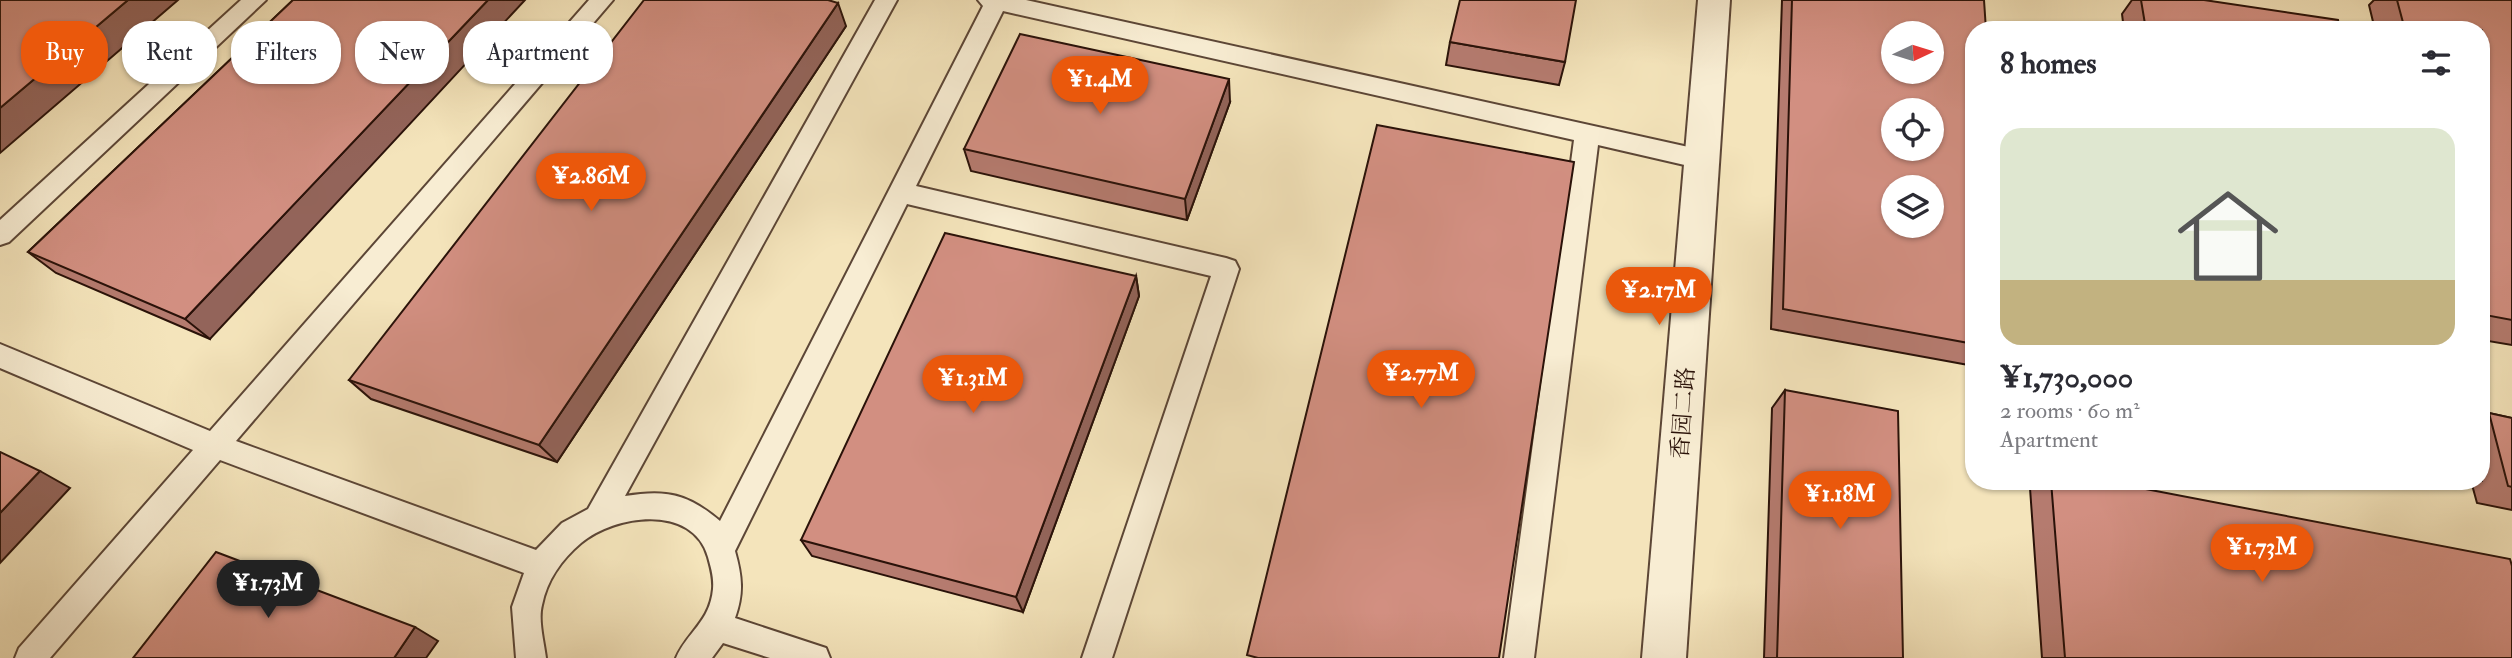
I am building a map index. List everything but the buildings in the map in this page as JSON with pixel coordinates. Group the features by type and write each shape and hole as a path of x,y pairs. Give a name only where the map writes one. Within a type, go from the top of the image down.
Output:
{"street":[{"name":"香园二路","path":"1664,658 1714,0"}],"lane":[{"path":"0,235 255,0"},
{"path":"30,658 602,0"},
{"path":"600,515 886,0"},
{"path":"722,547 994,1 1702,159"},
{"path":"1518,658 1587,134"},
{"path":"900,192 1226,269 1097,658"},
{"path":"0,356 215,446 541,566"},
{"path":"522,651 523,613 529,589 541,566 557,546 576,529 600,515 637,505 673,506 694,515 711,529 722,547 727,565 728,585 724,606 716,626 691,658"},
{"path":"716,626 815,658"}]}
